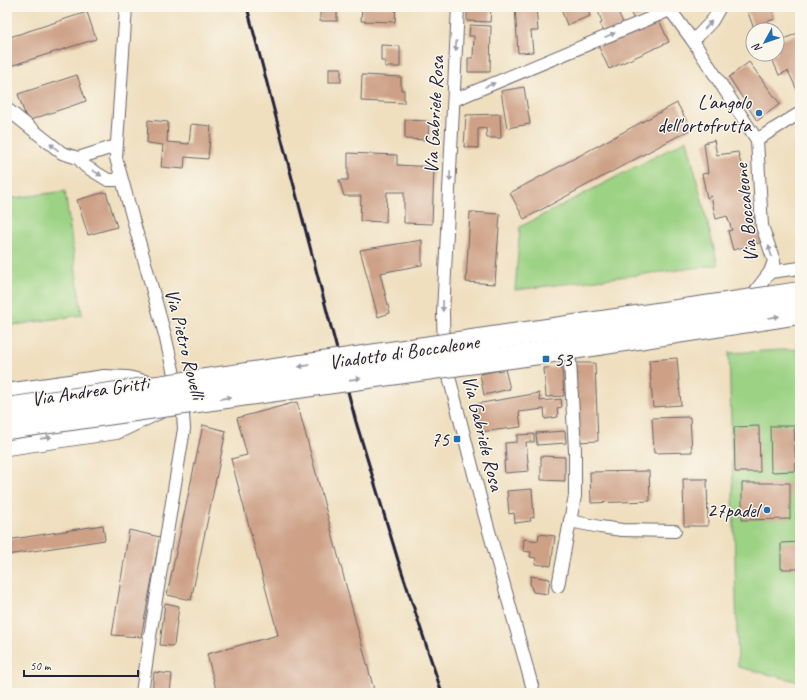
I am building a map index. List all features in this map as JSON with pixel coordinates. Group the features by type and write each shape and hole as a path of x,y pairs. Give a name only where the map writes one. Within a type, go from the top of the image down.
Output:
{"highway":[{"name":"Viadotto di Boccaleone","path":"7,428 168,395 800,294"},
{"name":"Viadotto di Boccaleone","path":"7,409 168,395 546,352 800,313"},
{"path":"7,394 105,381 127,382 168,395"},
{"path":"7,444 116,428 168,395"}],"street":[{"name":"Via Pietro Rovelli","path":"126,7 116,158 165,335 168,395 183,414 184,429 142,693"},
{"name":"Via Gabriele Rosa","path":"458,7 444,303 444,357 484,513 534,693"},
{"path":"694,41 712,21 720,7"},
{"path":"454,100 669,8 694,41 758,140"},
{"path":"7,109 62,153 78,158 85,166 108,180 121,180"},
{"name":"Via Boccaleone","path":"444,357 748,312 757,289 770,272 774,261 762,226 758,140 800,113"},
{"path":"78,158 116,146"},
{"path":"770,272 800,268"},
{"path":"558,586 575,496 575,451 569,338"},
{"name":"Via Andrea Gritti","path":"7,414 168,395"},
{"name":"Via Andrea Gritti","path":"7,423 130,406 168,395"},
{"path":"570,520 600,527 622,530 675,531"}],"green space":[{"path":"687,140 718,265 515,290 520,227"},
{"path":"65,191 82,315 7,326 7,199"},
{"name":"27padel","path":"800,349 800,682 738,667 729,353"}],"building":[{"path":"320,7 337,7 337,21 320,21"},
{"path":"362,7 396,7 395,22 361,21"},
{"path":"467,7 491,7 490,22 467,21"},
{"path":"515,7 536,7 538,31 531,31 533,52 518,53"},
{"path":"560,7 587,7 590,16 567,25"},
{"path":"597,7 616,7 624,25 605,34 600,24 602,23"},
{"path":"628,7 650,7 652,12 634,20"},
{"path":"746,7 778,7 772,9 775,19 766,22 752,22"},
{"path":"87,12 96,39 7,67 7,38"},
{"path":"658,18 669,42 609,69 598,45"},
{"path":"470,25 491,26 490,72 468,72 468,58 473,58 474,36 469,36"},
{"path":"800,32 800,91 798,92 788,71 779,75 773,62 785,62 785,39"},
{"path":"381,45 400,46 400,67 385,67 385,61 381,61"},
{"path":"749,62 780,104 757,121 729,77"},
{"path":"329,68 341,68 341,82 329,82"},
{"path":"77,75 86,101 27,121 18,94"},
{"path":"362,75 401,77 401,90 404,90 404,103 361,101"},
{"path":"524,87 530,124 507,128 501,91"},
{"path":"677,103 691,129 524,219 510,193"},
{"path":"500,114 501,138 487,138 486,128 478,129 478,148 464,147 466,115"},
{"path":"148,120 168,122 167,142 189,144 191,124 211,126 208,159 185,157 184,169 161,167 163,145 147,143"},
{"path":"405,120 429,121 428,140 405,139"},
{"path":"714,140 717,155 738,152 755,224 758,223 763,242 733,250 728,231 732,230 727,216 716,219 711,196 707,198 702,174 708,173 704,143"},
{"path":"348,153 397,155 397,165 434,167 432,224 404,223 404,192 387,192 386,222 360,221 361,196 344,196 339,180 348,180"},
{"path":"106,192 117,227 88,235 77,200"},
{"path":"470,212 500,214 495,284 466,282"},
{"path":"422,240 422,265 380,273 390,313 378,317 360,250"},
{"path":"677,358 681,405 653,407 649,360"},
{"path":"573,363 595,363 598,441 576,442"},
{"path":"562,367 564,396 546,397 544,368"},
{"path":"505,369 510,389 484,395 480,374"},
{"path":"539,393 540,401 561,399 562,407 557,408 558,417 545,419 544,409 519,412 521,427 480,432 476,404"},
{"path":"297,402 374,690 361,693 217,693 207,654 278,635 231,459 247,455 237,418"},
{"path":"690,417 692,452 654,453 652,418"},
{"path":"203,425 226,431 191,600 167,595"},
{"path":"759,426 760,472 735,472 734,427"},
{"path":"770,426 794,426 796,471 771,472"},
{"path":"565,431 566,443 537,445 536,433"},
{"path":"534,434 534,442 526,442 529,471 505,473 505,443 517,442 517,435"},
{"path":"541,456 565,457 565,481 541,480"},
{"path":"649,471 650,501 591,503 590,472"},
{"path":"683,479 707,479 708,526 684,526"},
{"path":"742,483 790,483 790,519 742,520"},
{"path":"532,489 534,517 530,518 531,521 515,523 514,513 509,514 507,491"},
{"path":"103,525 105,540 7,555 7,540"},
{"path":"129,530 160,537 141,637 112,635"},
{"path":"539,534 555,536 551,566 535,564 536,558 530,557 531,552 523,551 524,539 538,541"},
{"path":"800,542 800,569 781,569 781,543"},
{"path":"531,576 550,579 548,594 533,592 530,583"},
{"path":"165,603 179,606 174,645 171,646 160,645"},
{"path":"154,672 172,674 170,693 152,693"}],"railway":[{"path":"247,7 356,422 398,560 442,693"}],"place":[{"name":"L'angolo dell'ortofrutta","path":"759,113"},
{"name":"53","path":"546,359"},
{"name":"75","path":"457,439"},
{"name":"27padel","path":"767,510"}]}
